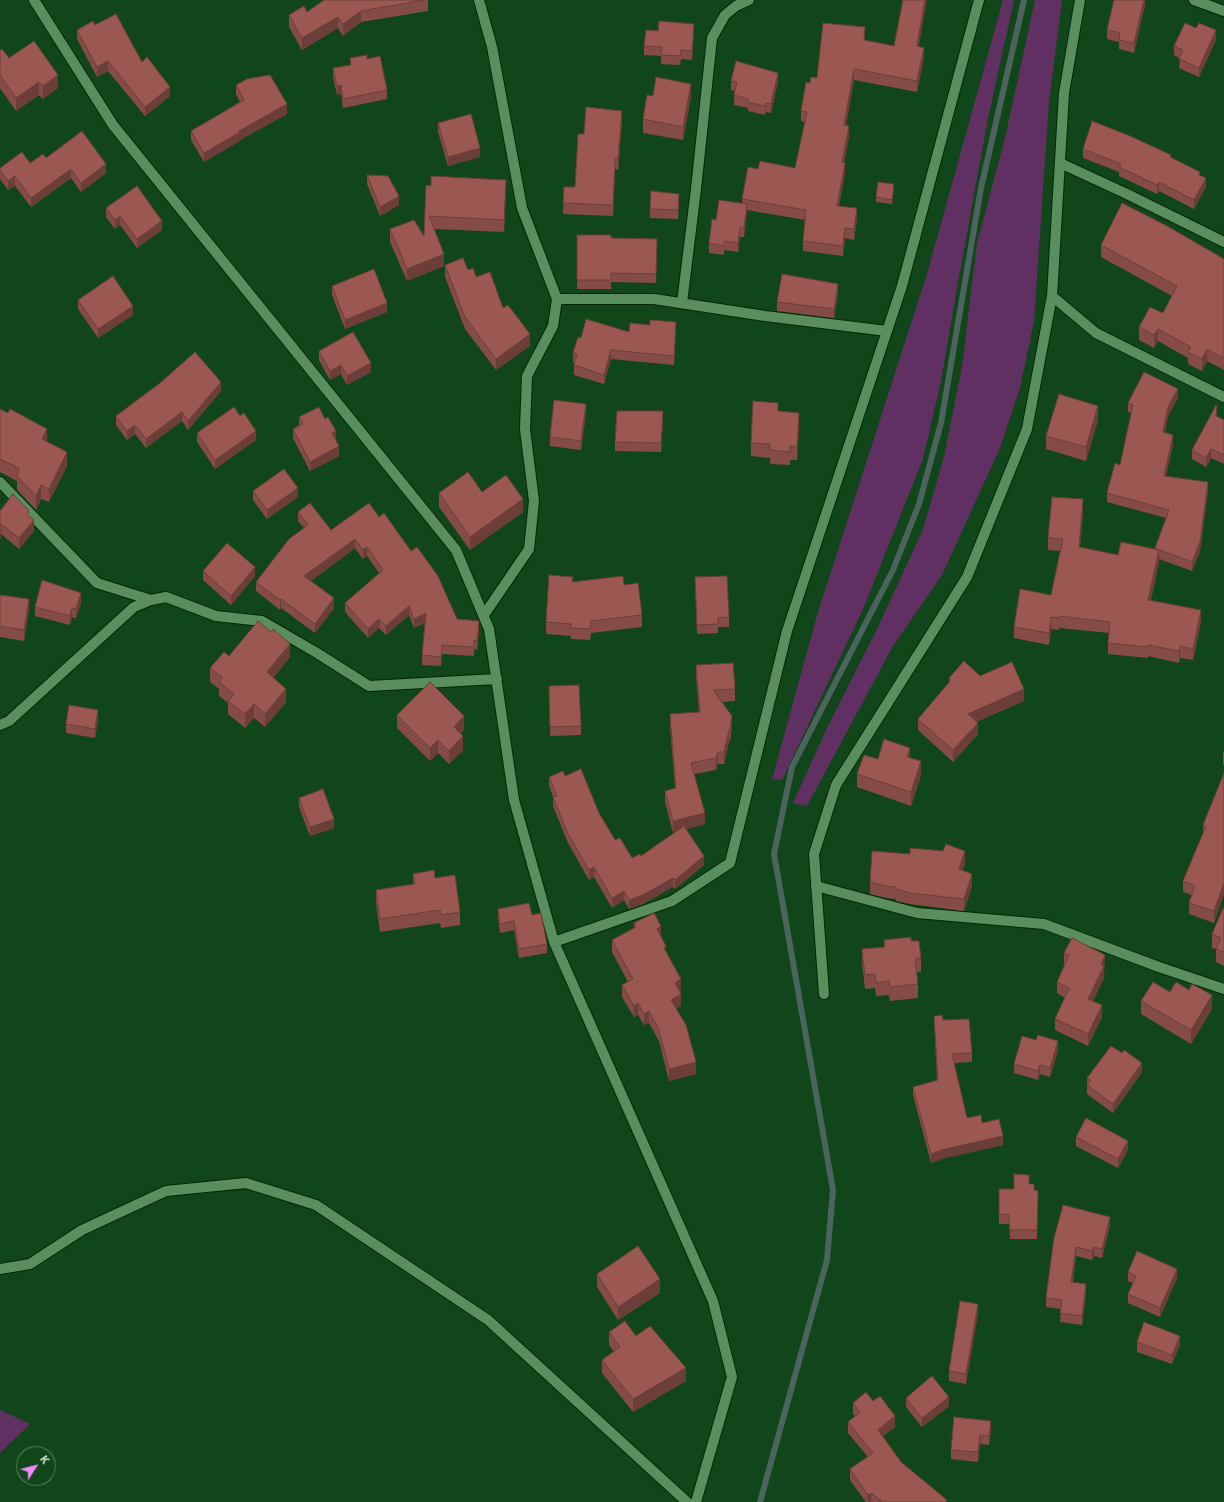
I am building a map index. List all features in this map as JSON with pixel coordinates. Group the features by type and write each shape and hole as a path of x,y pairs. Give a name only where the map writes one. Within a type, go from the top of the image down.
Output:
{"street":[{"path":"34,0 113,125 456,550 489,629 514,800 554,942 713,1302 732,1377 696,1502"},
{"path":"479,0 492,46 522,208 557,299 553,326 527,376 525,429 534,500 529,549 484,615"},
{"path":"682,303 712,38 725,15 736,6 749,0"},
{"path":"554,942 672,901 730,862 788,631 902,286 979,0"},
{"path":"824,994 814,854 836,785 966,577 1028,429 1052,296 1064,93 1080,0"},
{"path":"1194,0 1224,11"},
{"path":"1060,163 1224,242"},
{"path":"1052,296 1096,333 1224,397"},
{"path":"557,299 654,298 765,316 887,331"},
{"path":"0,482 97,583 151,600"},
{"path":"0,725 10,721 134,607 151,600 166,597 216,616 262,621 317,653 369,686 497,679"},
{"path":"816,886 917,913 1044,924 1159,967 1224,989"},
{"path":"0,1269 30,1264 82,1230 166,1191 246,1183 316,1205 488,1320 687,1502"}],"shaded area":[{"path":"1003,0 1014,0 988,118 941,381 923,459 864,607 782,780 772,779 818,612 927,274"},
{"path":"1035,0 1062,0 1049,102 1034,321 1020,388 1000,448 942,575 893,646 807,806 793,803 828,726 879,625 923,529 944,457 962,367 977,243 1005,138"},
{"path":"0,1410 30,1424 0,1453"}],"building":[{"path":"324,0 425,0 361,11 343,24 338,17 302,38 289,15 304,6 307,12"},
{"path":"903,0 925,0 917,46 924,48 917,81 854,69 844,125 849,126 842,162 845,163 837,206 857,208 854,229 845,228 843,246 803,241 806,210 742,199 748,167 758,169 760,161 795,168 807,112 801,111 806,82 810,83 811,77 817,78 823,23 865,27 864,40 894,46"},
{"path":"1114,0 1144,0 1134,43 1119,40 1120,33 1107,30"},
{"path":"116,14 142,62 147,57 170,87 145,107 108,61 97,67 77,30 93,21 95,25"},
{"path":"659,21 694,24 692,51 681,50 680,56 661,55 662,47 644,46 646,30 658,31"},
{"path":"1185,23 1196,28 1199,23 1216,30 1199,68 1179,59 1183,50 1174,46"},
{"path":"34,41 58,75 43,86 39,82 16,98 0,75 0,50 2,49 9,58"},
{"path":"367,55 367,59 380,56 387,90 343,99 341,85 337,86 333,68 351,65 350,58"},
{"path":"736,61 778,73 771,104 766,103 765,106 748,102 748,99 734,95 737,82 731,81"},
{"path":"270,75 287,104 204,153 191,131 244,100 236,85 247,79"},
{"path":"656,77 691,84 683,127 643,119 647,95 653,96"},
{"path":"586,107 622,111 618,158 615,158 613,205 563,203 564,187 575,187 578,134 584,134"},
{"path":"471,114 480,148 448,157 438,123"},
{"path":"1092,121 1130,136 1171,155 1170,157 1200,172 1199,175 1206,178 1194,200 1159,182 1157,185 1119,167 1121,164 1083,149"},
{"path":"82,131 106,164 81,183 71,169 31,198 15,176 8,181 0,170 0,168 22,152 30,163 43,154 46,158"},
{"path":"367,175 388,176 399,196 380,207"},
{"path":"431,176 506,180 504,220 429,216 444,254 407,269 390,229 414,220 424,236 426,185 431,186"},
{"path":"878,182 894,184 892,200 876,197"},
{"path":"137,186 162,221 137,239 120,216 115,220 106,208"},
{"path":"651,191 679,194 678,210 650,209"},
{"path":"719,200 747,204 744,228 740,228 738,243 724,241 724,246 709,243 712,219 716,220"},
{"path":"1122,203 1167,226 1224,259 1224,358 1207,349 1202,359 1188,352 1191,347 1158,329 1154,335 1139,327 1150,307 1163,313 1177,286 1101,245"},
{"path":"577,235 611,235 611,238 657,239 656,274 611,273 611,280 577,280"},
{"path":"463,258 468,270 473,268 476,277 490,272 503,308 508,305 530,334 496,359 465,317 445,265"},
{"path":"374,269 387,303 345,320 332,286"},
{"path":"782,274 838,284 834,309 777,302"},
{"path":"113,276 133,306 98,329 78,300"},
{"path":"586,319 629,332 630,323 650,325 650,320 676,322 674,356 611,350 604,375 574,365 577,354 573,353 578,337 581,338"},
{"path":"353,332 371,363 347,376 341,365 330,371 319,351"},
{"path":"195,352 221,382 188,421 182,412 146,439 135,425 127,431 116,416 160,383"},
{"path":"1144,372 1178,389 1168,407 1163,432 1173,435 1164,476 1208,482 1200,542 1192,562 1155,548 1169,510 1107,493 1115,463 1120,465 1133,405 1128,403"},
{"path":"1059,394 1098,406 1086,447 1046,436"},
{"path":"554,400 586,404 581,441 550,437"},
{"path":"753,401 778,403 778,411 799,413 797,447 790,446 790,452 770,450 770,444 751,443"},
{"path":"1216,405 1216,416 1224,420 1224,455 1211,449 1206,458 1192,450"},
{"path":"234,407 240,416 244,413 256,431 215,460 197,433"},
{"path":"319,407 325,419 328,417 336,431 332,433 339,446 310,462 293,429 303,424 299,417"},
{"path":"0,409 8,413 10,409 47,429 42,439 67,452 49,489 41,485 36,496 17,476 19,468 0,459"},
{"path":"617,411 663,411 661,443 615,442"},
{"path":"284,469 298,488 267,510 253,491"},
{"path":"468,472 482,492 506,475 523,499 470,537 439,493"},
{"path":"13,494 29,511 27,514 34,520 19,538 1,524 0,529 0,511"},
{"path":"1052,497 1083,499 1079,547 1118,555 1121,542 1159,550 1148,600 1201,610 1193,649 1180,646 1179,651 1148,645 1148,647 1108,643 1110,622 1059,616 1059,618 1051,617 1049,633 1014,627 1020,589 1051,595 1063,539 1048,538"},
{"path":"310,503 331,530 369,503 379,517 384,513 411,551 417,547 438,576 457,619 479,621 477,641 474,640 474,647 442,645 441,657 422,655 426,613 414,619 409,606 386,626 379,619 368,629 345,603 383,570 367,547 363,550 355,539 304,576 334,598 315,624 256,582 289,539 308,525 298,512"},
{"path":"227,543 255,567 231,596 203,571"},
{"path":"549,575 573,577 572,582 623,576 624,585 638,583 642,615 591,621 590,629 571,628 571,624 546,622"},
{"path":"727,576 729,617 718,618 718,624 697,625 695,577"},
{"path":"42,580 81,593 76,609 72,608 70,616 35,607"},
{"path":"0,595 29,599 24,630 0,626"},
{"path":"258,621 271,632 273,629 290,644 267,672 286,689 265,714 254,704 245,714 228,701 234,694 219,682 223,678 210,668 224,652 229,656"},
{"path":"964,661 980,676 1012,662 1024,689 968,714 978,723 953,750 918,719 951,680 949,678"},
{"path":"733,663 735,689 713,690 732,716 724,752 718,752 716,758 691,763 705,813 673,821 665,791 676,788 670,714 700,712 696,665"},
{"path":"430,682 464,716 454,727 463,736 449,751 438,740 430,748 397,715"},
{"path":"579,685 581,726 550,727 549,686"},
{"path":"69,705 98,710 95,729 66,724"},
{"path":"884,739 910,748 907,757 921,761 911,792 857,774 864,755 878,759"},
{"path":"581,769 599,813 615,840 620,838 632,858 640,854 641,856 684,826 704,856 675,880 673,878 643,895 629,900 624,891 612,898 594,867 589,870 568,834 553,797 557,796 549,777 563,771 565,776"},
{"path":"1224,773 1224,883 1214,911 1189,903 1195,886 1183,881 1206,826 1203,825"},
{"path":"323,789 334,819 310,827 299,798"},
{"path":"946,844 965,851 959,869 972,874 964,899 910,893 896,889 896,887 870,882 872,851 910,854 910,848 943,851"},
{"path":"434,870 435,878 455,875 460,912 441,915 440,910 380,919 376,890 415,884 413,874"},
{"path":"529,903 532,915 541,913 547,944 519,949 514,921 500,924 498,909"},
{"path":"1223,908 1224,952 1216,949 1221,938 1212,934"},
{"path":"654,913 661,926 657,929 666,946 664,948 681,979 675,983 681,994 671,1000 686,1025 696,1062 669,1069 659,1030 649,1011 644,1014 638,1003 634,1006 622,985 633,979 612,940 636,927 634,923"},
{"path":"911,937 911,941 919,941 921,958 915,959 918,984 890,987 889,981 876,983 875,974 865,975 862,949 885,947 884,940"},
{"path":"1072,938 1105,955 1101,964 1104,966 1088,999 1102,1005 1088,1034 1055,1019 1069,988 1057,982 1069,955 1064,953"},
{"path":"1153,982 1170,992 1176,982 1189,990 1192,984 1212,995 1191,1030 1141,1001"},
{"path":"942,1015 943,1020 969,1019 972,1053 952,1054 967,1118 981,1115 982,1123 999,1119 1003,1136 945,1149 931,1154 913,1087 938,1080 934,1016"},
{"path":"1038,1035 1058,1041 1050,1068 1040,1065 1038,1071 1014,1064 1022,1036 1036,1040"},
{"path":"1111,1046 1122,1053 1124,1050 1142,1063 1113,1104 1087,1085 1091,1080 1087,1078"},
{"path":"1086,1118 1128,1141 1118,1159 1076,1137"},
{"path":"1014,1174 1029,1175 1029,1184 1034,1184 1034,1190 1038,1191 1037,1230 1010,1230 1009,1215 999,1214 999,1189 1014,1189"},
{"path":"1063,1205 1110,1217 1102,1249 1094,1247 1092,1251 1076,1247 1071,1282 1086,1284 1082,1316 1060,1313 1062,1300 1046,1298 1054,1238"},
{"path":"638,1246 660,1279 618,1307 597,1274"},
{"path":"1137,1251 1177,1269 1160,1308 1128,1294 1136,1276 1128,1272"},
{"path":"960,1301 978,1304 966,1374 949,1371"},
{"path":"625,1321 636,1336 650,1326 686,1368 633,1399 602,1360 620,1347 609,1332"},
{"path":"1144,1322 1180,1336 1172,1355 1137,1342"},
{"path":"932,1376 949,1397 922,1418 906,1398"},
{"path":"866,1392 873,1401 880,1396 895,1416 878,1430 901,1462 947,1500 945,1502 883,1502 871,1493 868,1495 850,1469 873,1453 848,1422 860,1412 853,1403"},
{"path":"954,1417 991,1421 989,1436 980,1435 978,1452 951,1450"}],"waterway":[{"path":"760,1502 827,1260 833,1190 774,854 792,767 893,570 919,504 941,423 981,188 1024,0"}]}
